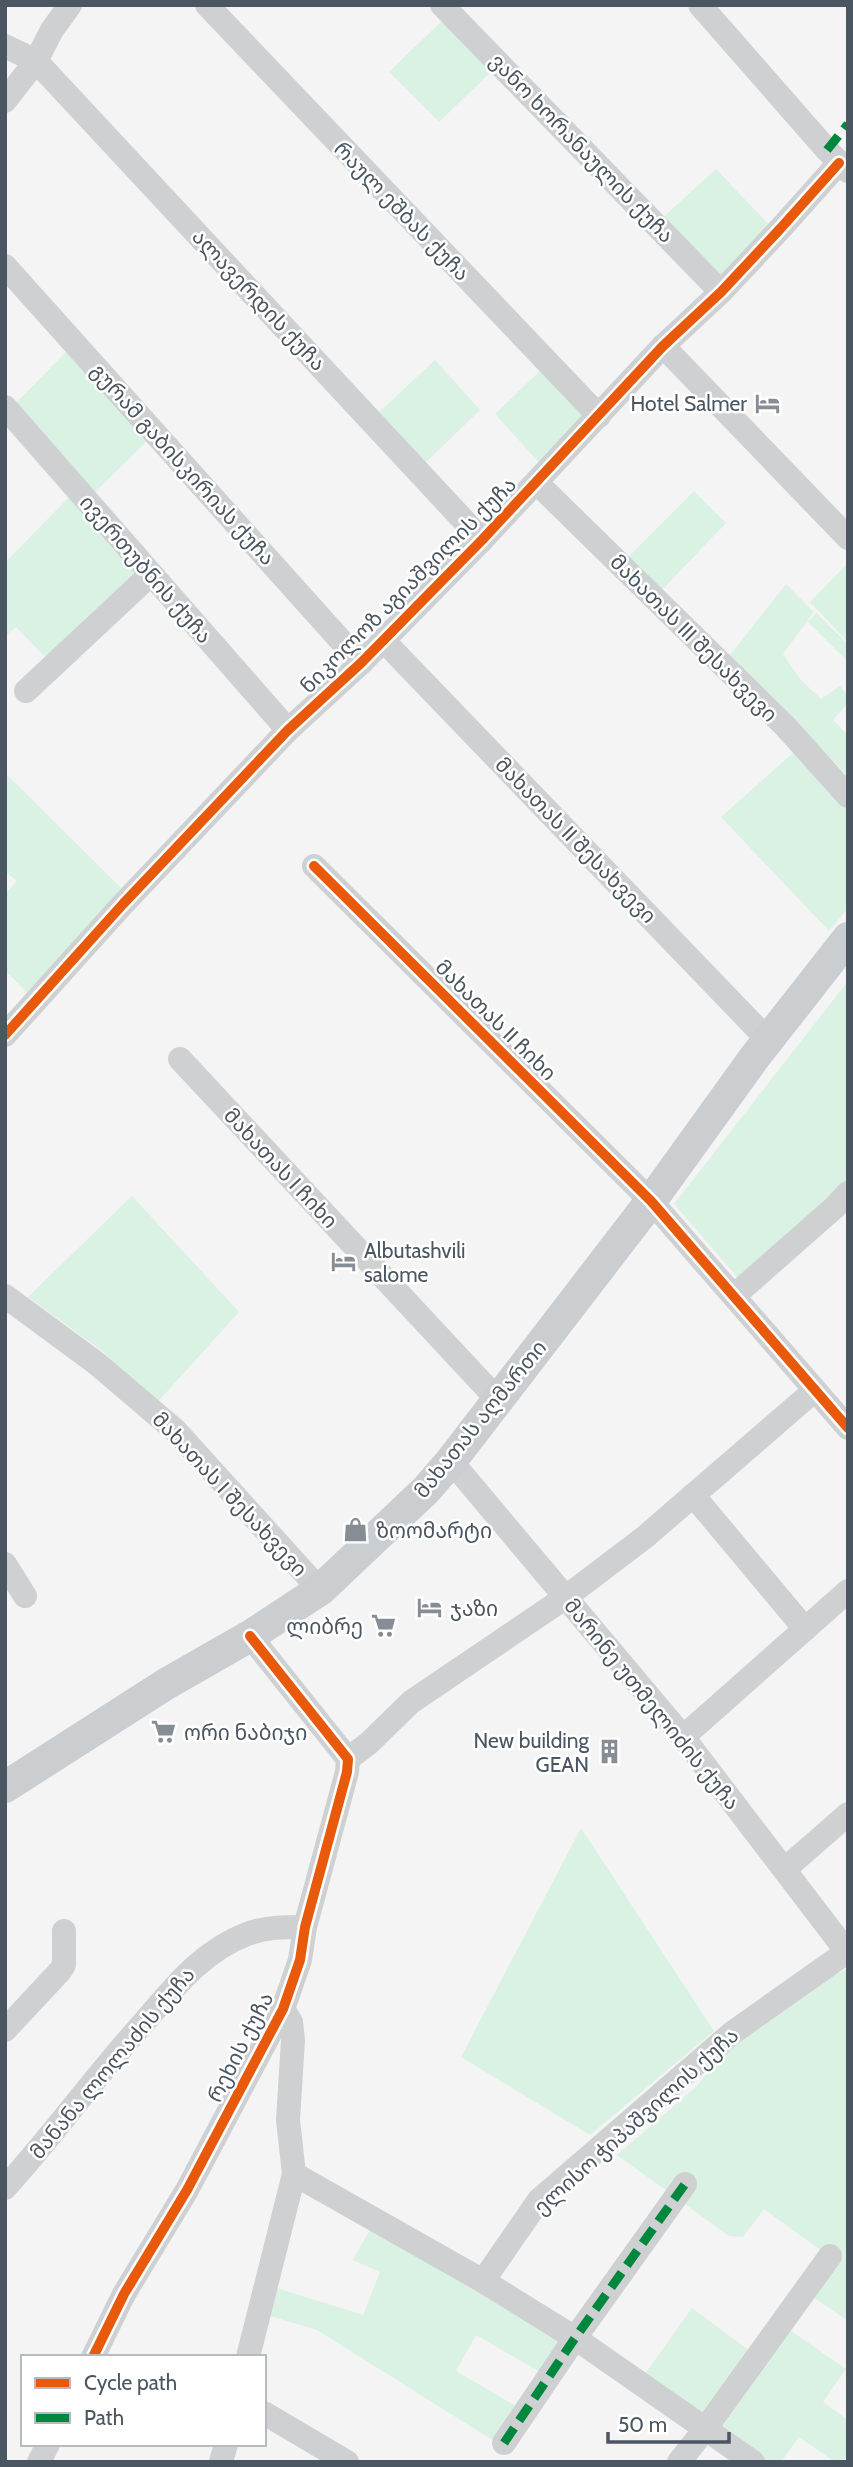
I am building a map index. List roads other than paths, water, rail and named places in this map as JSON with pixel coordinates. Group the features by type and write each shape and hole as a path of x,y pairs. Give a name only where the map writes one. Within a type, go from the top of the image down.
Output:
{"main road":[{"name":"მახათას აღმართი","path":"5,1787 320,1590 426,1490 651,1201 768,1040 848,938"}],"street":[{"path":"5,101 36,61 52,30 70,5"},
{"name":"რაულ ეშბას ქუჩა","path":"207,5 599,416"},
{"name":"ვანო ხორანაულის ქუჩა","path":"442,5 721,292"},
{"path":"700,5 844,167"},
{"path":"5,46 36,61"},
{"name":"ალავერდის ქუჩა","path":"36,61 482,540"},
{"name":"ნიკოლოზ აგიაშვილის ქუჩა","path":"5,1035 123,904 288,730 361,663 537,483 663,346 721,292 844,167"},
{"name":"გურამ გაბისკირიას ქუჩა","path":"5,266 361,663"},
{"path":"663,346 848,538"},
{"name":"ივერთუბნის ქუჩა","path":"5,407 288,730"},
{"name":"მახათას III შესახვევი","path":"537,483 785,726 848,796"},
{"path":"26,691 150,575"},
{"name":"მახათას II შესახვევი","path":"383,640 768,1040"},
{"name":"მახათას II ჩიხი","path":"314,866 651,1201 848,1428"},
{"name":"მახათას I ჩიხი","path":"180,1059 497,1399"},
{"path":"735,1295 848,1193"},
{"name":"მახათას I შესახვევი","path":"5,1296 96,1363 176,1431 320,1590"},
{"path":"250,1636 348,1759 369,1743 411,1702 566,1597 645,1537 816,1390"},
{"name":"მარინე უთმელიძის ქუჩა","path":"451,1461 682,1737 848,1952"},
{"path":"693,1495 805,1629"},
{"path":"5,1564 25,1596"},
{"path":"682,1737 848,1591"},
{"name":"რეხის ქუჩა","path":"94,2355 124,2294 187,2190 283,2008 299,1960 304,1927 347,1772 348,1759"},
{"path":"785,1869 848,1814"},
{"name":"მანანა ლოლაძის ქუჩა","path":"5,2188 103,2068 196,1964 244,1935 267,1927 304,1927"},
{"path":"5,2030 64,1965 64,1931"},
{"name":"ელისო ჭიპაშვილის ქუჩა","path":"483,2281 540,2200 732,2033 848,1952"},
{"path":"249,2355 294,2174 288,2120 293,2040 290,2022 283,2008"},
{"path":"294,2174 483,2281 575,2338 753,2462"},
{"path":"504,2443 685,2184"},
{"path":"679,2462 830,2256"},
{"path":"266,2414 347,2462"},
{"path":"39,2462 47,2446"}],"place":[{"name":"Hotel Salmer","path":"767,403"},
{"name":"Albutashvili salome","path":"344,1262"},
{"name":"ზოომარტი","path":"356,1530"},
{"name":"ჯაზი","path":"430,1608"},
{"name":"ლიბრე","path":"383,1626"},
{"name":"ორი ნაბიჯი","path":"164,1732"},
{"name":"New building GEAN","path":"609,1752"}]}
